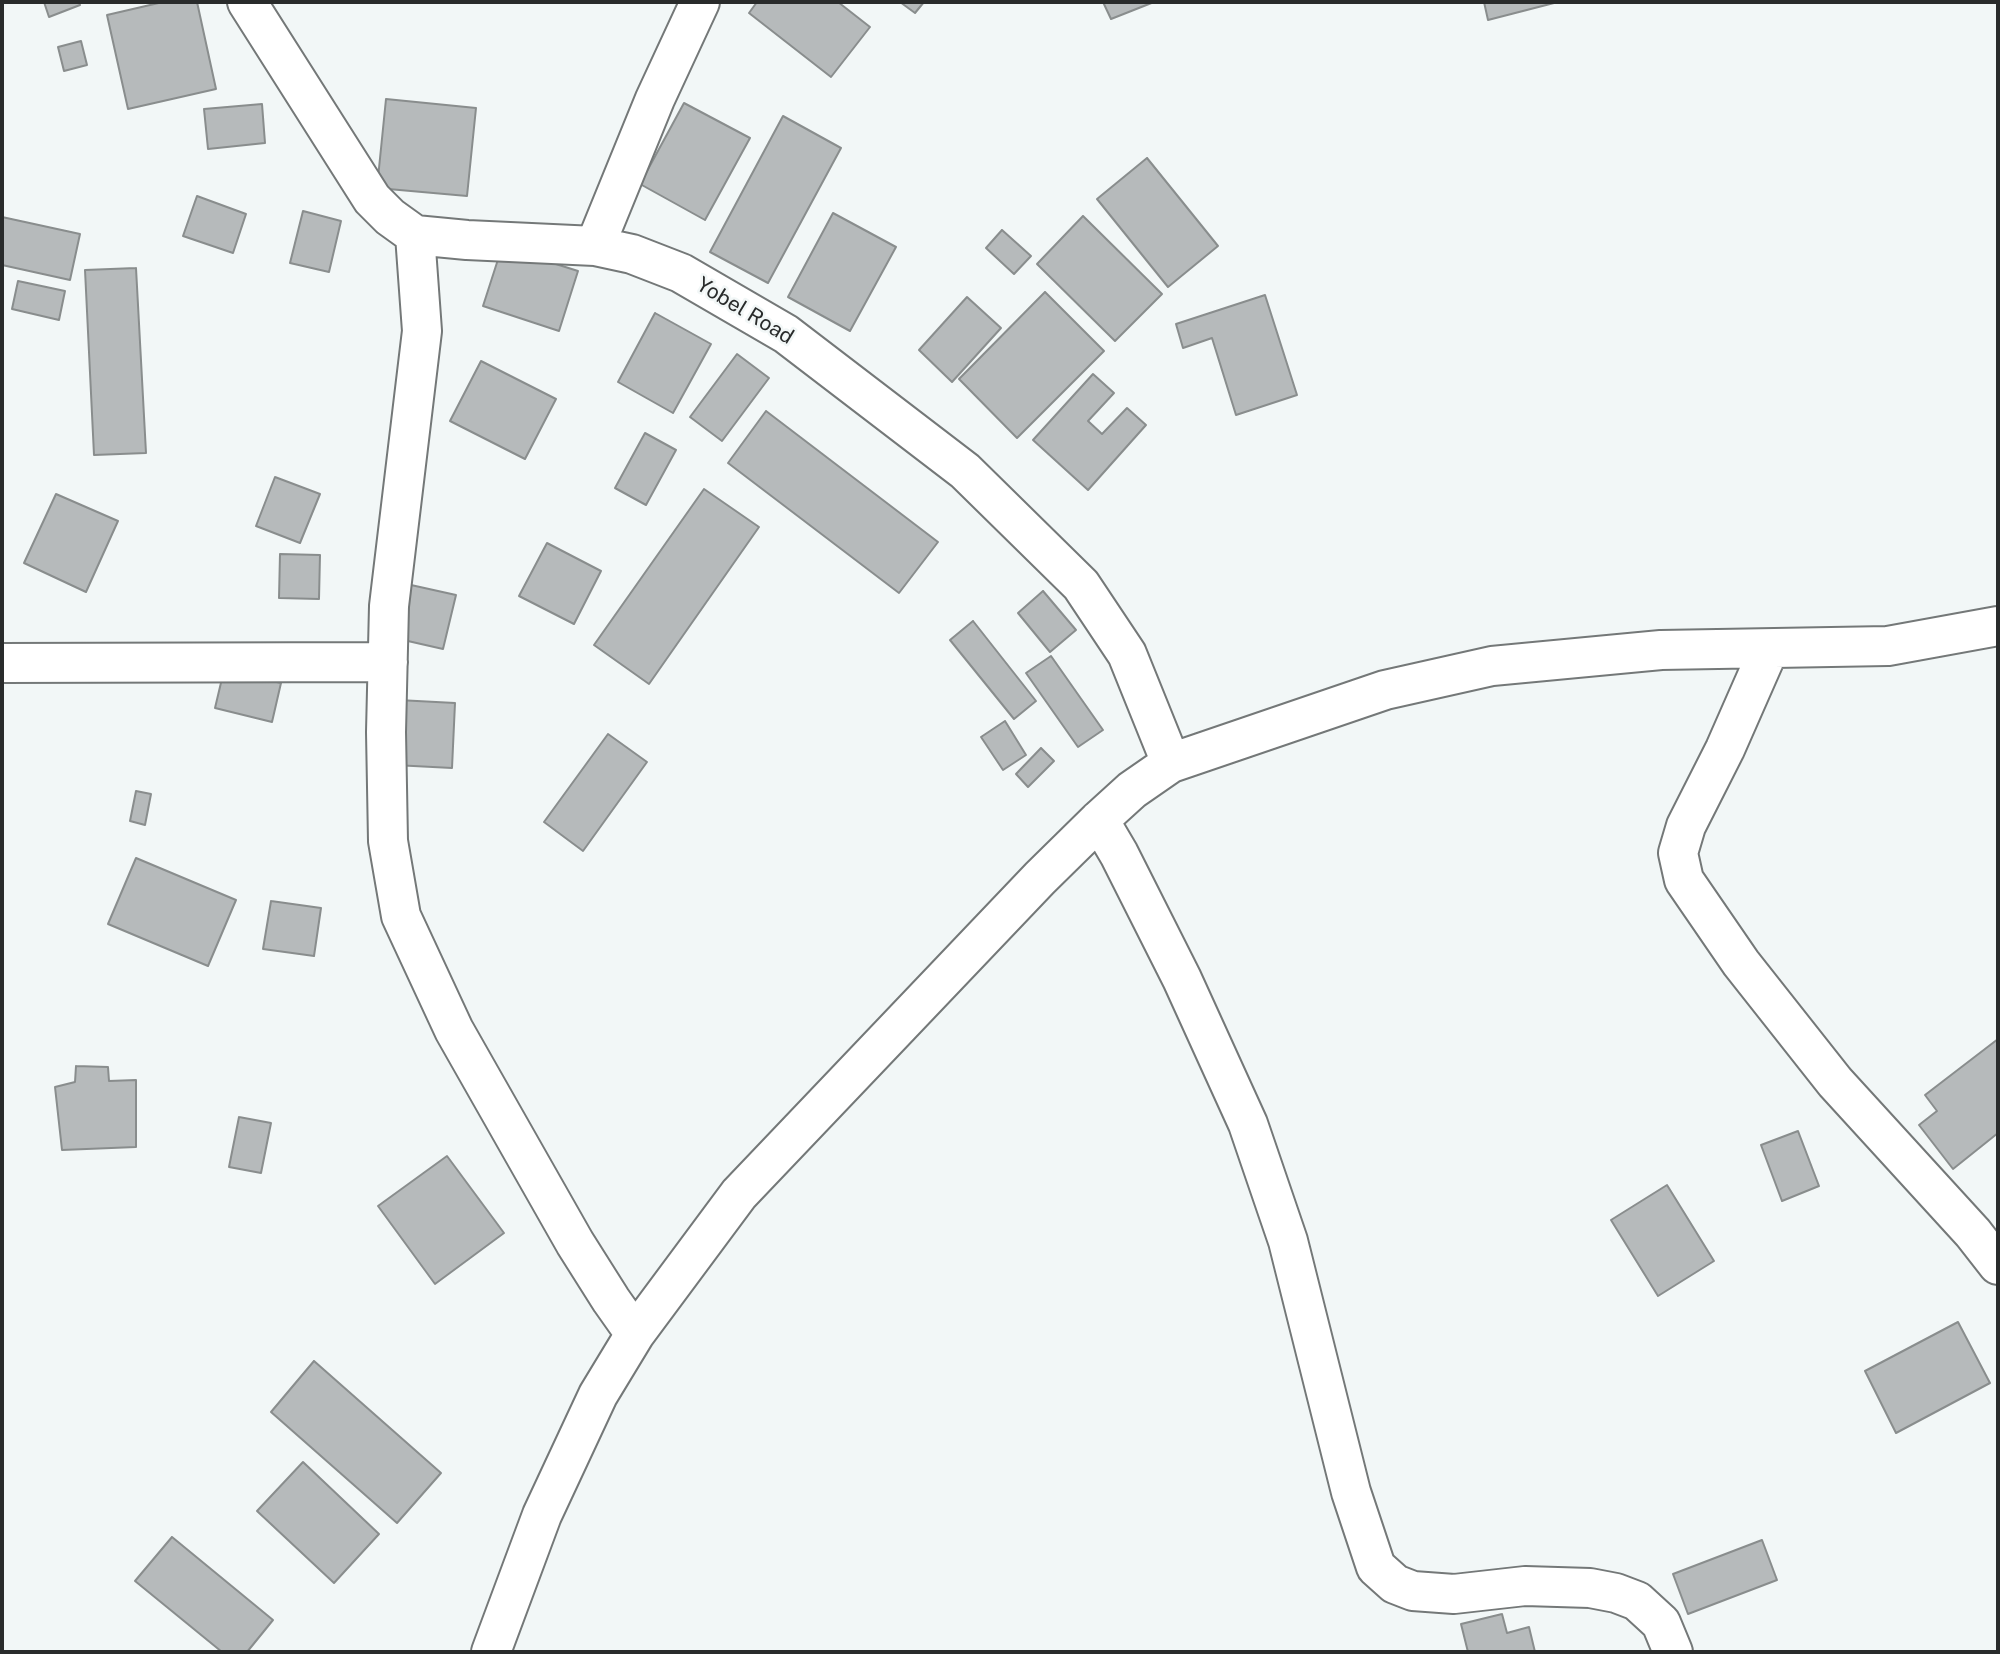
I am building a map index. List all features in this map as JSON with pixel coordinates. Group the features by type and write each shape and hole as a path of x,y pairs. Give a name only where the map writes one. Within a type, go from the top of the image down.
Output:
{"street":[{"path":"247,2 372,199 390,217 415,235 422,331 389,607 388,841 401,916 454,1030 575,1243 635,1334"},
{"path":"595,246 654,99 701,2"},
{"name":"Yobel Road","path":"415,235 595,246 632,254 681,273 786,334 965,471 1081,585 1127,654 1171,763"},
{"path":"491,1652 542,1515 598,1395 635,1334 739,1194 1099,820 1132,790 1171,763 1385,690 1492,666 1621,652 1888,646 1998,626"},
{"path":"1769,649 1725,749 1686,826 1678,853 1684,880 1741,962 1835,1082 1973,1233 1998,1265"},
{"path":"2,663 388,662"},
{"path":"1099,820 1119,853 1182,979 1248,1124 1288,1241 1348,1479 1376,1567 1395,1584 1413,1591 1454,1594 1525,1586 1590,1588 1616,1593 1637,1601 1661,1623 1672,1652"}],"building":[{"path":"44,2 79,2 80,5 49,17"},
{"path":"163,2 197,2 216,89 128,109 107,15"},
{"path":"757,2 838,2 870,27 831,77 749,13"},
{"path":"900,2 924,2 915,13"},
{"path":"1103,2 1154,2 1111,19"},
{"path":"1484,2 1554,2 1554,3 1488,20"},
{"path":"81,41 87,65 64,71 58,47"},
{"path":"386,99 476,108 467,196 377,188"},
{"path":"684,103 750,138 705,220 640,184"},
{"path":"262,104 265,143 208,149 204,109"},
{"path":"783,116 841,148 768,283 710,252"},
{"path":"1147,158 1218,246 1168,287 1097,199"},
{"path":"197,196 246,214 233,253 183,236"},
{"path":"303,211 341,221 329,272 290,263"},
{"path":"833,213 896,247 850,331 788,297"},
{"path":"1083,216 1162,294 1115,341 1037,264"},
{"path":"2,217 80,234 70,280 2,265"},
{"path":"1002,230 1031,256 1014,274 986,248"},
{"path":"502,247 578,271 559,331 483,306"},
{"path":"136,268 146,453 94,455 85,270"},
{"path":"18,281 65,291 59,320 12,309"},
{"path":"1045,292 1104,351 1017,438 959,379"},
{"path":"1265,295 1297,395 1236,415 1212,338 1183,348 1176,324"},
{"path":"967,297 1001,328 952,382 919,350"},
{"path":"655,313 711,344 673,413 618,382"},
{"path":"737,354 769,378 722,441 690,417"},
{"path":"481,361 556,399 525,459 450,421"},
{"path":"1093,374 1114,393 1088,421 1102,434 1127,408 1146,425 1088,490 1033,440"},
{"path":"766,411 938,542 899,593 728,463"},
{"path":"645,433 676,450 646,505 615,488"},
{"path":"275,477 320,494 300,543 256,526"},
{"path":"704,489 759,527 649,684 594,645"},
{"path":"56,494 118,521 86,592 24,563"},
{"path":"547,543 601,571 574,624 519,596"},
{"path":"280,554 320,555 319,599 279,598"},
{"path":"411,585 456,595 443,649 399,639"},
{"path":"1043,591 1076,630 1050,652 1018,613"},
{"path":"973,621 1036,701 1014,719 950,640"},
{"path":"1051,656 1103,730 1078,747 1026,673"},
{"path":"224,670 281,683 272,722 215,708"},
{"path":"398,700 455,703 452,768 394,765"},
{"path":"1005,721 1026,755 1003,770 981,737"},
{"path":"608,734 647,762 583,851 544,822"},
{"path":"1041,748 1054,761 1028,787 1016,774"},
{"path":"136,791 151,794 145,825 130,821"},
{"path":"136,858 236,900 208,966 108,924"},
{"path":"271,901 321,908 314,956 263,949"},
{"path":"1998,1039 1998,1133 1953,1169 1919,1125 1937,1111 1925,1095"},
{"path":"76,1066 108,1067 109,1081 136,1080 136,1147 62,1150 55,1087 75,1082"},
{"path":"239,1117 271,1123 261,1173 229,1167"},
{"path":"1798,1131 1819,1186 1782,1201 1761,1145"},
{"path":"447,1156 504,1233 435,1284 378,1206"},
{"path":"1667,1185 1714,1261 1658,1296 1611,1220"},
{"path":"1958,1322 1990,1383 1896,1433 1865,1371"},
{"path":"314,1361 441,1473 397,1523 271,1412"},
{"path":"303,1462 379,1534 334,1583 257,1511"},
{"path":"172,1537 273,1620 247,1652 222,1652 135,1581"},
{"path":"1762,1540 1777,1580 1688,1614 1673,1574"},
{"path":"1502,1614 1507,1633 1529,1627 1535,1652 1468,1652 1461,1624"}]}
